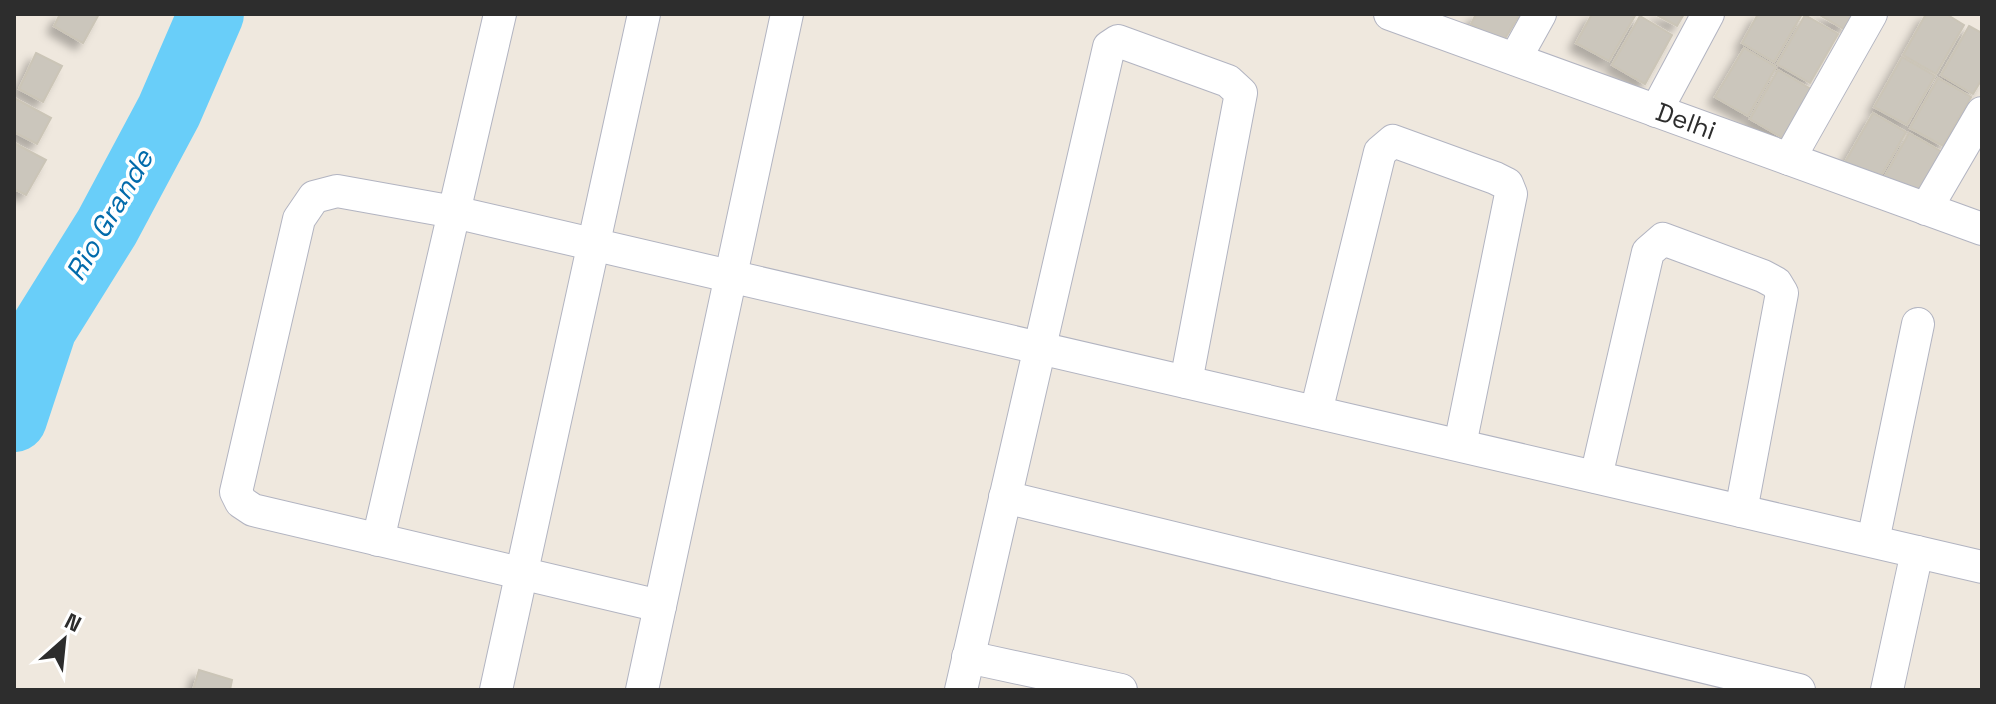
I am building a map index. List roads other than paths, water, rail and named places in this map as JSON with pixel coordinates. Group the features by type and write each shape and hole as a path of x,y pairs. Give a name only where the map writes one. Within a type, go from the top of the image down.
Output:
{"street":[{"path":"378,540 500,14"},
{"path":"496,690 644,14"},
{"path":"642,690 787,14"},
{"name":"Delhi","path":"1390,14 1982,229"},
{"path":"1515,59 1540,14"},
{"path":"1656,111 1708,14"},
{"path":"1789,159 1871,14"},
{"path":"961,690 1109,47 1118,41 1228,81 1241,93 1186,382"},
{"path":"1926,209 1982,113"},
{"path":"1316,412 1380,152 1393,141 1495,178 1507,184 1511,194 1460,445"},
{"path":"660,606 253,510 241,502 236,492 299,219 314,197 337,191 454,212 1982,567"},
{"path":"1596,477 1648,252 1663,239 1763,276 1776,283 1782,293 1741,511"},
{"path":"1873,541 1918,324"},
{"path":"1005,497 1799,690"},
{"path":"1887,690 1917,552"},
{"path":"968,657 1121,690"}],"waterway":[{"name":"Rio Grande","path":"14,419 44,328 107,227 169,111 211,14"}]}
